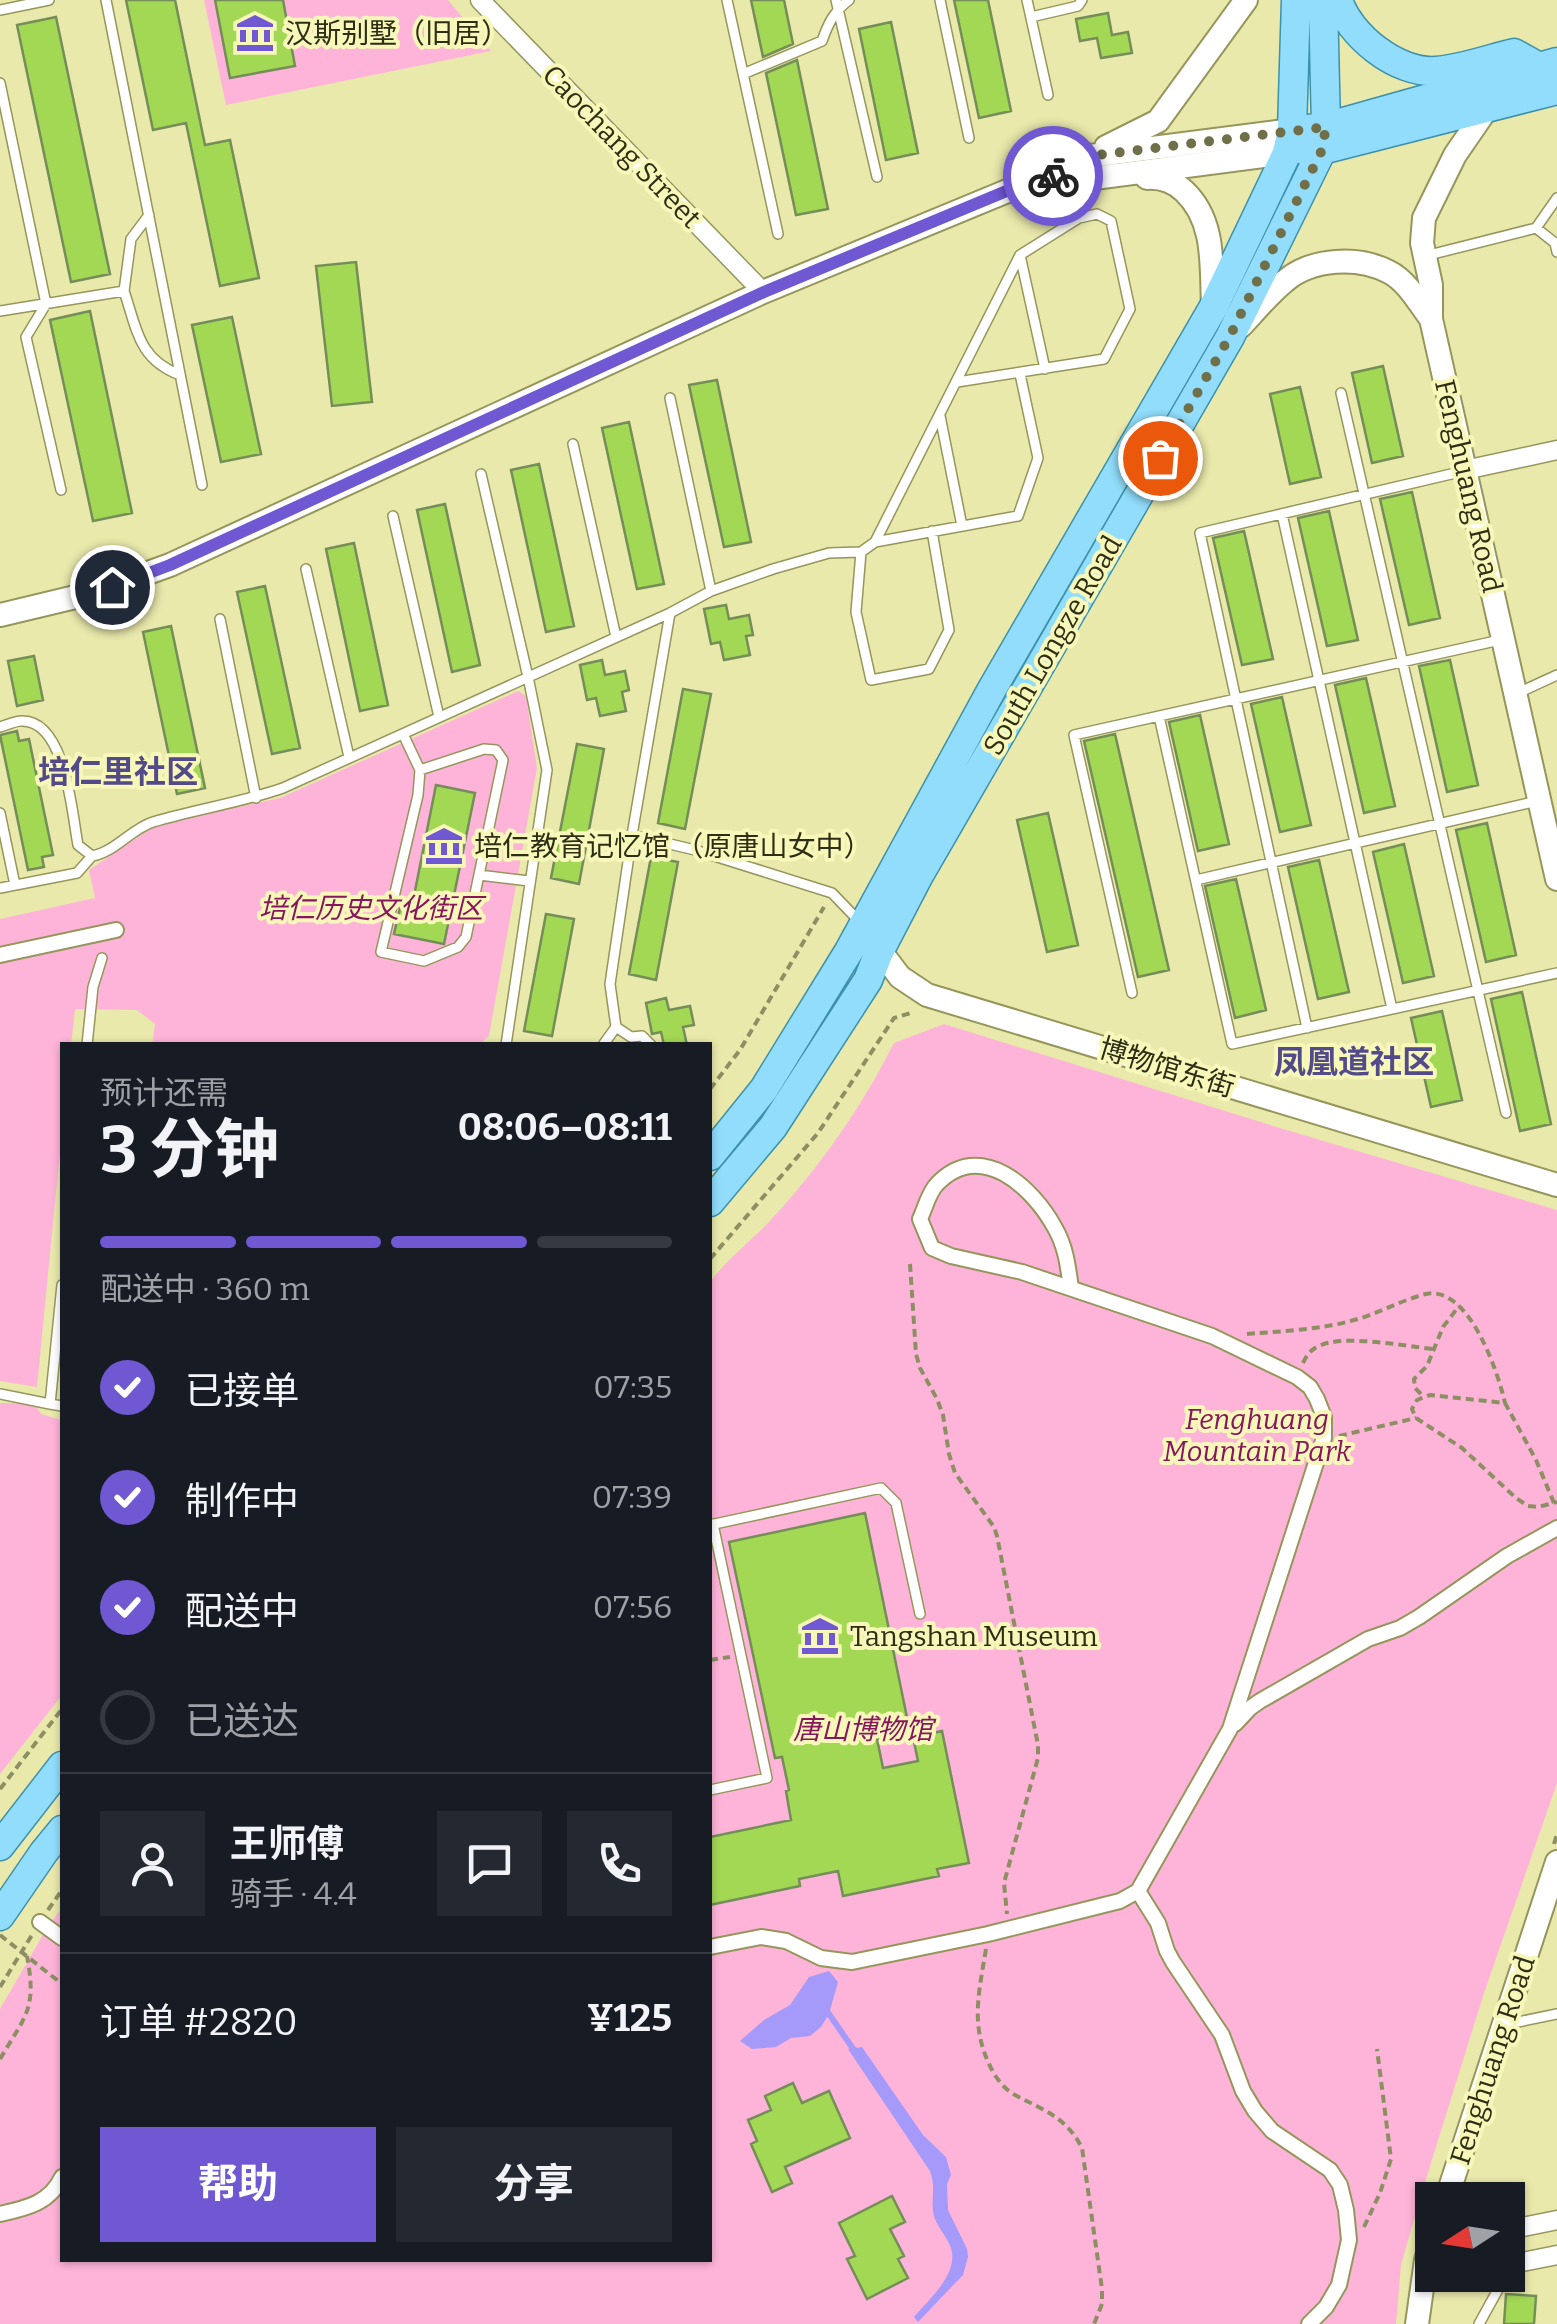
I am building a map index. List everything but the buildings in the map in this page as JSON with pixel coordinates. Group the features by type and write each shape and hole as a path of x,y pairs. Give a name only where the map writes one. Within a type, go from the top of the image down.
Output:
{"main road":[{"name":"South Longze Road","path":"712,1154 764,1089 850,951 992,689 1213,308 1289,142 1296,0"},
{"name":"South Longze Road","path":"712,1200 773,1127 868,980 918,877 1230,336 1324,138 1323,0"},
{"path":"1338,0 1348,24 1362,40 1410,67 1433,72 1514,53 1548,64"},
{"path":"1324,138 1548,64"},
{"path":"1289,142 1488,107 1557,90"},
{"path":"0,1846 60,1769"},
{"path":"0,1916 60,1833"}],"street":[{"name":"Caochang Street","path":"480,0 764,292"},
{"path":"1068,178 1090,156 1158,122 1246,0"},
{"name":"Fenghuang Road","path":"1488,107 1455,155 1424,218 1422,243 1431,285 1431,319 1557,878"},
{"path":"0,616 92,593 170,565 764,292 1016,187 1289,142"},
{"path":"1090,156 1289,142"},
{"path":"1068,178 1099,183 1154,177 1177,185 1194,201 1205,222 1211,247 1213,308"},
{"path":"1230,336 1285,280 1316,264 1365,264 1392,273 1431,319"},
{"path":"1465,470 1557,450"},
{"name":"博物馆东街","path":"863,925 900,978 927,995 1557,1184"},
{"path":"0,955 116,930"},
{"path":"712,1947 761,1938 786,1941 822,1958 852,1962 1120,1901 1138,1891 1230,1729 1324,1438 1324,1417 1310,1387 1297,1377 1212,1336 1022,1272 932,1248 920,1219 935,1185 965,1164 992,1166 1019,1186 1041,1207 1056,1230 1067,1258 1071,1288"},
{"path":"1230,1729 1260,1701 1368,1639 1419,1617 1507,1556 1557,1528"},
{"name":"Fenghuang Road","path":"1452,2182 1557,1862"},
{"path":"1138,1891 1158,1922 1167,1951 1222,2035 1255,2111 1272,2131 1330,2170 1340,2185 1348,2240 1338,2285 1326,2307 1309,2324"},
{"path":"40,1922 60,1937"},
{"path":"0,2214 42,2202 60,2180"},
{"path":"1525,2227 1557,2220"},
{"path":"1525,2263 1557,2255"},
{"path":"1417,2324 1423,2292"}],"lane":[{"path":"0,10 48,0"},
{"path":"106,0 202,485"},
{"path":"727,0 778,234"},
{"path":"743,74 822,41 837,4 850,0"},
{"path":"940,0 968,138"},
{"path":"1027,0 1048,95"},
{"path":"1030,17 1078,6 1082,0"},
{"path":"837,4 877,177"},
{"path":"0,83 46,304 26,337 62,490"},
{"path":"1425,256 1536,228 1557,198"},
{"path":"875,542 1020,255 1078,218 1097,214 1111,220 1130,310 1104,359 957,382"},
{"path":"149,215 131,240 124,290 145,352 164,368 180,374"},
{"path":"1536,228 1555,244 1557,252"},
{"path":"1020,255 1045,369"},
{"path":"0,311 124,290"},
{"path":"0,888 77,873 92,856 102,854 151,822 283,788 711,591 830,554 861,552 875,542 1018,516 1038,458 1020,374"},
{"path":"1341,393 1506,1113"},
{"path":"670,398 711,591"},
{"path":"940,414 962,526"},
{"path":"573,444 616,637"},
{"path":"1308,1028 1200,533 1465,470"},
{"path":"481,474 547,770 506,1042"},
{"path":"1282,514 1392,1009"},
{"path":"392,516 438,717"},
{"path":"861,552 856,612 870,680 929,669 949,630 932,531"},
{"path":"306,569 350,757"},
{"path":"605,1042 616,1027 610,984 670,613"},
{"path":"220,619 256,798"},
{"path":"1132,993 1074,735 1503,639"},
{"path":"1516,694 1557,675"},
{"path":"1160,716 1232,1044 1557,973"},
{"path":"0,726 24,720 51,737 61,757 78,845 92,856"},
{"path":"402,734 420,770 418,795 381,952 424,961 458,947 466,937 503,760 496,750 484,749 420,770"},
{"path":"1196,880 1540,801"},
{"path":"0,812 16,885"},
{"path":"632,835 695,850 832,893 863,925"},
{"path":"479,875 529,881"},
{"path":"87,1042 93,988 102,958"},
{"path":"616,1027 648,1042"},
{"path":"50,1404 60,1306"},
{"path":"0,1394 60,1406"},
{"path":"712,1790 767,1778 712,1524 881,1488 896,1503 920,1614"},
{"path":"1505,2024 1557,2014"},
{"path":"1479,2324 1496,2292"}],"path":[{"path":"712,1086 740,1050 824,908"},
{"path":"712,1257 818,1133 894,1018 911,1012 929,1015"},
{"path":"910,1264 916,1354 943,1415 954,1473 994,1526 1038,1745 1038,1758 1004,1883 1010,1928"},
{"path":"1212,1336 1312,1328 1354,1320 1430,1293 1447,1296 1470,1318 1499,1378 1504,1404 1556,1502 1528,1506 1462,1448 1416,1418 1412,1409 1417,1400 1430,1395 1504,1404"},
{"path":"1423,1396 1415,1388 1414,1379 1427,1366 1443,1327 1459,1306"},
{"path":"1297,1377 1309,1352 1322,1344 1342,1340 1433,1349"},
{"path":"1324,1438 1416,1418"},
{"path":"0,1789 60,1712"},
{"path":"0,1987 60,1893"},
{"path":"988,1934 976,2026 982,2050 993,2073 1010,2092 1062,2121 1074,2131 1082,2148 1102,2289 1102,2304 1094,2324"},
{"path":"0,1935 60,1982"},
{"path":"0,2059 32,1998 27,1956"},
{"path":"1348,2240 1369,2219 1391,2159 1377,2049"}],"green space":[{"path":"204,0 448,0 491,51 226,105"},
{"name":"培仁历史文化街区","path":"518,691 526,696 537,768 489,1036 482,1042 152,1042 155,1024 137,1010 75,1009 71,1042 60,1042 60,1151 37,1387 0,1381 0,919 95,898 89,870 156,825 280,798"},
{"name":"Fenghuang Mountain Park","path":"944,1024 1557,1210 1557,1783 1483,1996 1425,2182 1415,2182 1415,2216 1401,2265 1396,2324 0,2324 0,2009 60,1911 60,2262 712,2262 712,1280 788,1201 823,1158 868,1091 894,1043"},
{"path":"0,1403 34,1403 41,1414 60,1419 60,1698 0,1774"}],"shaded area":[{"path":"829,1971 838,1982 829,2014 810,2036 791,2038 776,2047 752,2049 740,2041 764,2020 790,2005 809,1977"},
{"path":"862,2047 923,2135 946,2157 951,2175 947,2184 948,2210 967,2249 963,2275 918,2322 914,2317 947,2277 951,2248 933,2213 930,2171 848,2049"}],"waterway":[{"path":"829,2014 856,2053"}],"way so far":[{"path":"1053,176 1090,156 1326,127 1322,150 1230,336 1160,458"}],"place":[{"name":"汉斯别墅（旧居）","path":"255,33"},
{"name":"培仁教育记忆馆 （原唐山女中）","path":"444,846"},
{"name":"Tangshan Museum","path":"820,1636"}],"district":[{"name":"培仁里社区","path":"118,772"},
{"name":"凤凰道社区","path":"1354,1062"}],"route":[{"path":"112,587 170,565 764,292 1016,187 1053,176"}],"park label":[{"name":"唐山博物馆","path":"863,1729"}]}
